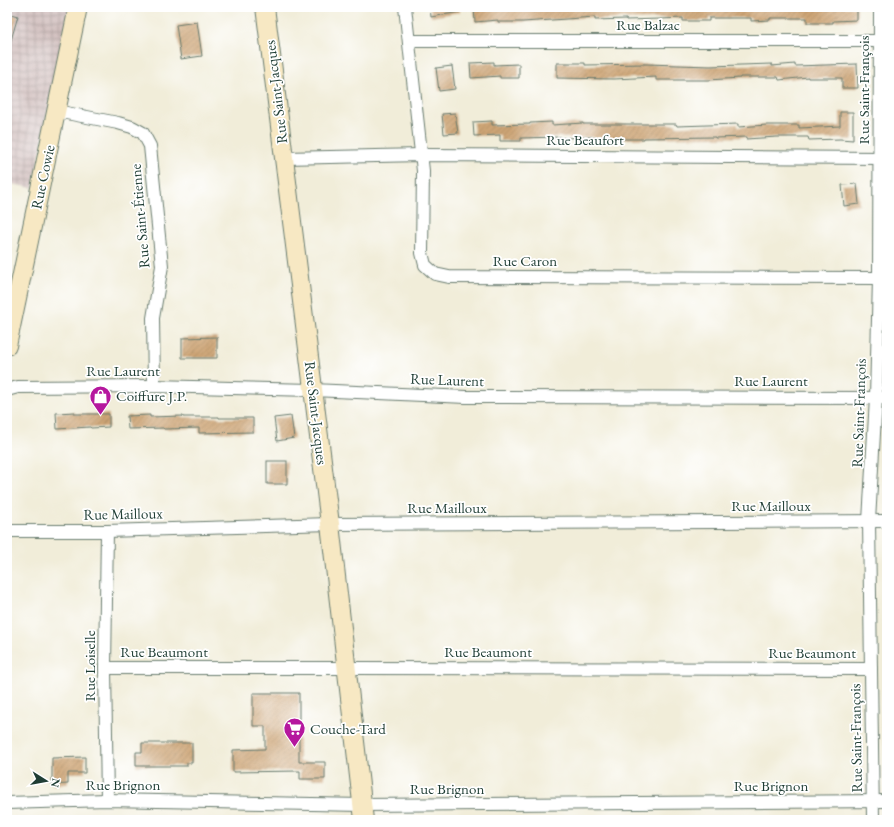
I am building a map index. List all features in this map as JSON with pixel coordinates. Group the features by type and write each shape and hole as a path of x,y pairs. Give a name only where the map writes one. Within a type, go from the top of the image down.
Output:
{"main road":[{"name":"Rue Cowie","path":"7,346 78,7"},
{"name":"Rue Saint-Jacques","path":"265,7 330,524 363,813"}],"street":[{"name":"Rue Caron","path":"405,7 422,155 422,253 425,265 435,274 449,277 883,278"},
{"name":"Rue Saint-François","path":"873,820 870,522 882,398 884,41 880,7"},
{"name":"Rue Balzac","path":"409,41 884,41"},
{"name":"Rue Saint-Étienne","path":"56,111 132,127 143,132 150,146 162,266 153,318 154,386"},
{"name":"Rue Beaufort","path":"284,158 422,155 883,158"},
{"name":"Rue Laurent","path":"7,390 18,386 154,386 313,390 466,397 882,398"},
{"name":"Rue Mailloux","path":"7,531 106,531 330,524 887,521"},
{"name":"Rue Loiselle","path":"106,531 107,800"},
{"name":"Rue Beaumont","path":"106,668 871,669"},
{"name":"Rue Brignon","path":"7,803 107,800 363,813 887,801"}],"shaded area":[{"path":"7,7 70,7 33,188 7,183"}],"building":[{"path":"430,7 460,7 460,12 431,17"},
{"path":"474,7 857,7 857,20 833,21 833,23 807,23 807,18 770,18 770,20 751,21 751,18 709,18 709,21 683,21 683,18 595,20 595,17 523,22 498,22 498,20 475,22"},
{"path":"7,13 18,16 9,47 7,46"},
{"path":"197,22 202,56 181,59 176,25"},
{"path":"494,62 494,65 519,64 519,78 500,78 500,76 471,78 470,63"},
{"path":"557,63 585,63 585,65 646,64 710,66 857,64 858,88 842,88 842,78 808,77 779,80 778,77 740,77 708,80 656,80 656,77 614,79 557,78"},
{"path":"452,66 455,89 439,91 436,68"},
{"path":"840,112 853,112 853,140 809,140 808,137 746,139 746,137 715,137 623,139 623,137 561,137 521,138 521,141 500,141 500,135 474,136 473,122 492,121 492,125 552,122 552,125 583,123 676,124 677,126 738,124 738,127 799,125 799,128 840,126"},
{"path":"455,113 458,133 444,134 442,114"},
{"path":"857,184 859,204 844,206 842,185"},
{"path":"217,337 217,358 182,358 182,338"},
{"path":"75,412 75,414 109,414 109,427 57,429 56,413"},
{"path":"150,415 150,417 183,416 253,418 253,432 199,433 199,428 128,429 127,416"},
{"path":"291,416 294,438 277,441 274,418"},
{"path":"267,461 287,461 287,484 267,484"},
{"path":"253,693 299,693 299,762 325,762 325,779 300,779 300,771 233,772 233,750 265,749 265,726 253,726"},
{"path":"142,743 192,743 192,763 187,763 187,766 136,766 136,752 142,752"},
{"path":"85,757 85,773 68,773 68,784 52,785 52,758"}],"place":[{"name":"Coiffure J.P.","path":"100,416"},
{"name":"Couche-Tard","path":"295,748"}]}
